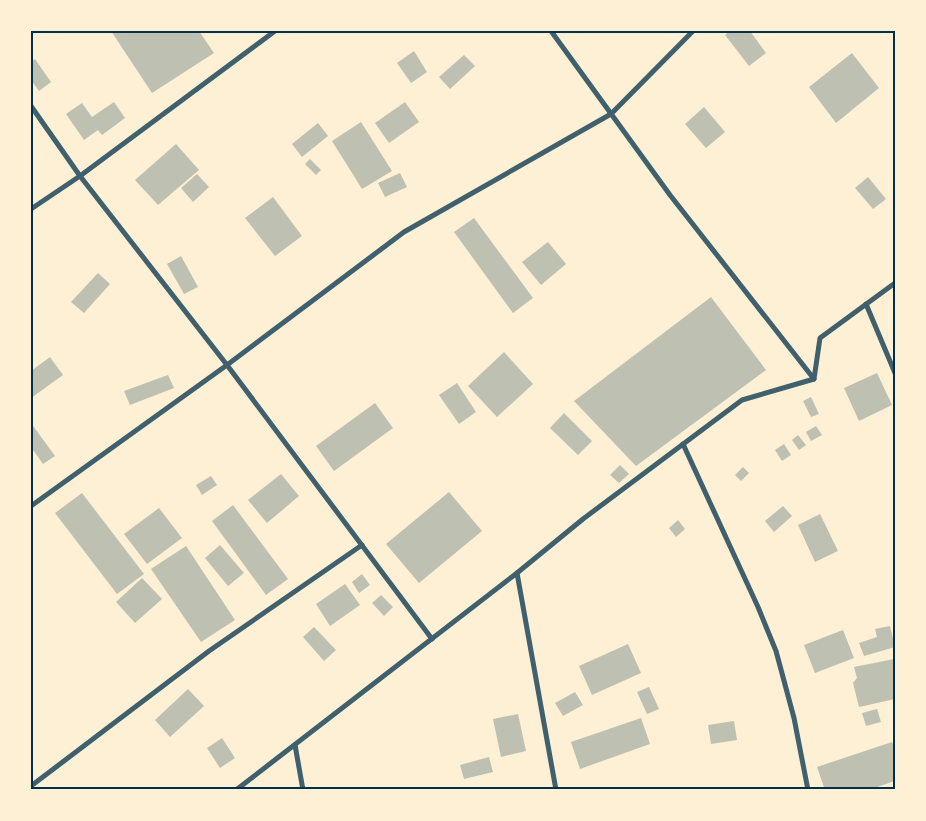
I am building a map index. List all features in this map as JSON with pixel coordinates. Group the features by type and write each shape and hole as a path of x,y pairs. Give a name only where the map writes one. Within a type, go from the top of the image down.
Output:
{"street":[{"path":"31,210 80,176 274,31"},
{"path":"551,31 670,194 814,378"},
{"path":"31,506 227,365 404,232 611,114 693,31"},
{"path":"31,106 80,176 227,365 432,639"},
{"path":"814,378 820,338 895,282"},
{"path":"866,304 895,373"},
{"path":"236,790 517,573 583,519 742,400 814,378"},
{"path":"684,444 776,650 794,718 808,790"},
{"path":"31,786 208,651 362,545"},
{"path":"517,573 556,790"},
{"path":"295,745 303,790"}],"building":[{"path":"111,31 199,31 214,53 152,93"},
{"path":"730,31 750,31 766,53 749,66 725,35"},
{"path":"414,51 427,72 411,83 397,63"},
{"path":"852,53 879,88 836,123 809,87"},
{"path":"464,55 475,66 450,89 439,77"},
{"path":"35,59 51,82 39,91 31,80 31,62"},
{"path":"114,102 125,118 102,135 98,130 84,140 66,114 82,103 92,117"},
{"path":"405,102 419,122 389,143 375,123"},
{"path":"704,107 725,132 706,148 685,124"},
{"path":"361,122 392,171 362,189 332,141"},
{"path":"318,123 328,136 302,157 292,144"},
{"path":"176,144 199,170 158,205 135,180"},
{"path":"310,159 321,170 316,175 305,164"},
{"path":"400,173 407,187 385,197 378,183"},
{"path":"197,174 209,187 193,202 181,188"},
{"path":"868,177 886,199 873,209 855,188"},
{"path":"273,197 302,236 275,256 245,218"},
{"path":"474,218 533,298 513,313 454,232"},
{"path":"548,242 566,264 541,285 522,262"},
{"path":"181,256 198,287 184,294 167,264"},
{"path":"98,273 110,284 84,313 71,302"},
{"path":"711,297 766,370 636,466 574,401"},
{"path":"504,352 533,384 497,417 468,386"},
{"path":"50,357 63,375 31,398 31,371"},
{"path":"877,373 892,405 859,421 844,388"},
{"path":"168,375 174,388 130,405 124,391"},
{"path":"457,383 476,412 459,424 439,395"},
{"path":"811,397 819,414 811,417 803,401"},
{"path":"375,403 393,428 334,471 316,446"},
{"path":"564,413 592,441 578,455 550,428"},
{"path":"31,423 55,456 43,464 31,447"},
{"path":"816,426 822,435 811,441 806,432"},
{"path":"798,435 806,445 799,450 792,440"},
{"path":"784,444 791,455 782,461 775,450"},
{"path":"620,465 629,474 619,483 610,475"},
{"path":"743,467 749,473 741,481 735,475"},
{"path":"281,474 299,496 267,523 248,500"},
{"path":"211,476 217,485 202,495 196,485"},
{"path":"449,492 482,531 419,583 386,544"},
{"path":"82,493 144,574 117,594 55,513"},
{"path":"233,505 288,579 266,595 212,521"},
{"path":"783,506 792,516 774,532 765,521"},
{"path":"159,508 182,538 147,564 124,534"},
{"path":"820,514 838,551 815,562 798,525"},
{"path":"678,520 685,529 676,537 669,528"},
{"path":"220,545 244,573 228,586 205,558"},
{"path":"186,546 235,620 201,642 151,569"},
{"path":"362,574 370,585 359,593 352,582"},
{"path":"142,578 162,599 135,623 116,602"},
{"path":"345,584 360,605 330,626 316,604"},
{"path":"381,595 393,607 384,616 372,603"},
{"path":"890,626 895,647 864,656 859,643 877,637 875,629"},
{"path":"314,627 336,650 324,661 303,637"},
{"path":"843,630 854,658 815,673 804,645"},
{"path":"628,644 641,673 592,695 579,666"},
{"path":"894,659 895,699 859,707 853,683 857,678 854,667"},
{"path":"649,687 659,709 647,714 637,692"},
{"path":"188,689 204,706 170,737 155,720"},
{"path":"575,692 583,705 563,716 555,703"},
{"path":"877,709 881,722 866,726 862,713"},
{"path":"518,714 526,751 501,757 493,719"},
{"path":"641,718 650,744 580,769 571,742"},
{"path":"734,721 737,740 711,744 708,725"},
{"path":"222,738 235,758 220,768 207,748"},
{"path":"892,742 895,749 895,781 868,790 825,790 817,767"},
{"path":"489,757 493,772 464,779 460,765"}]}
